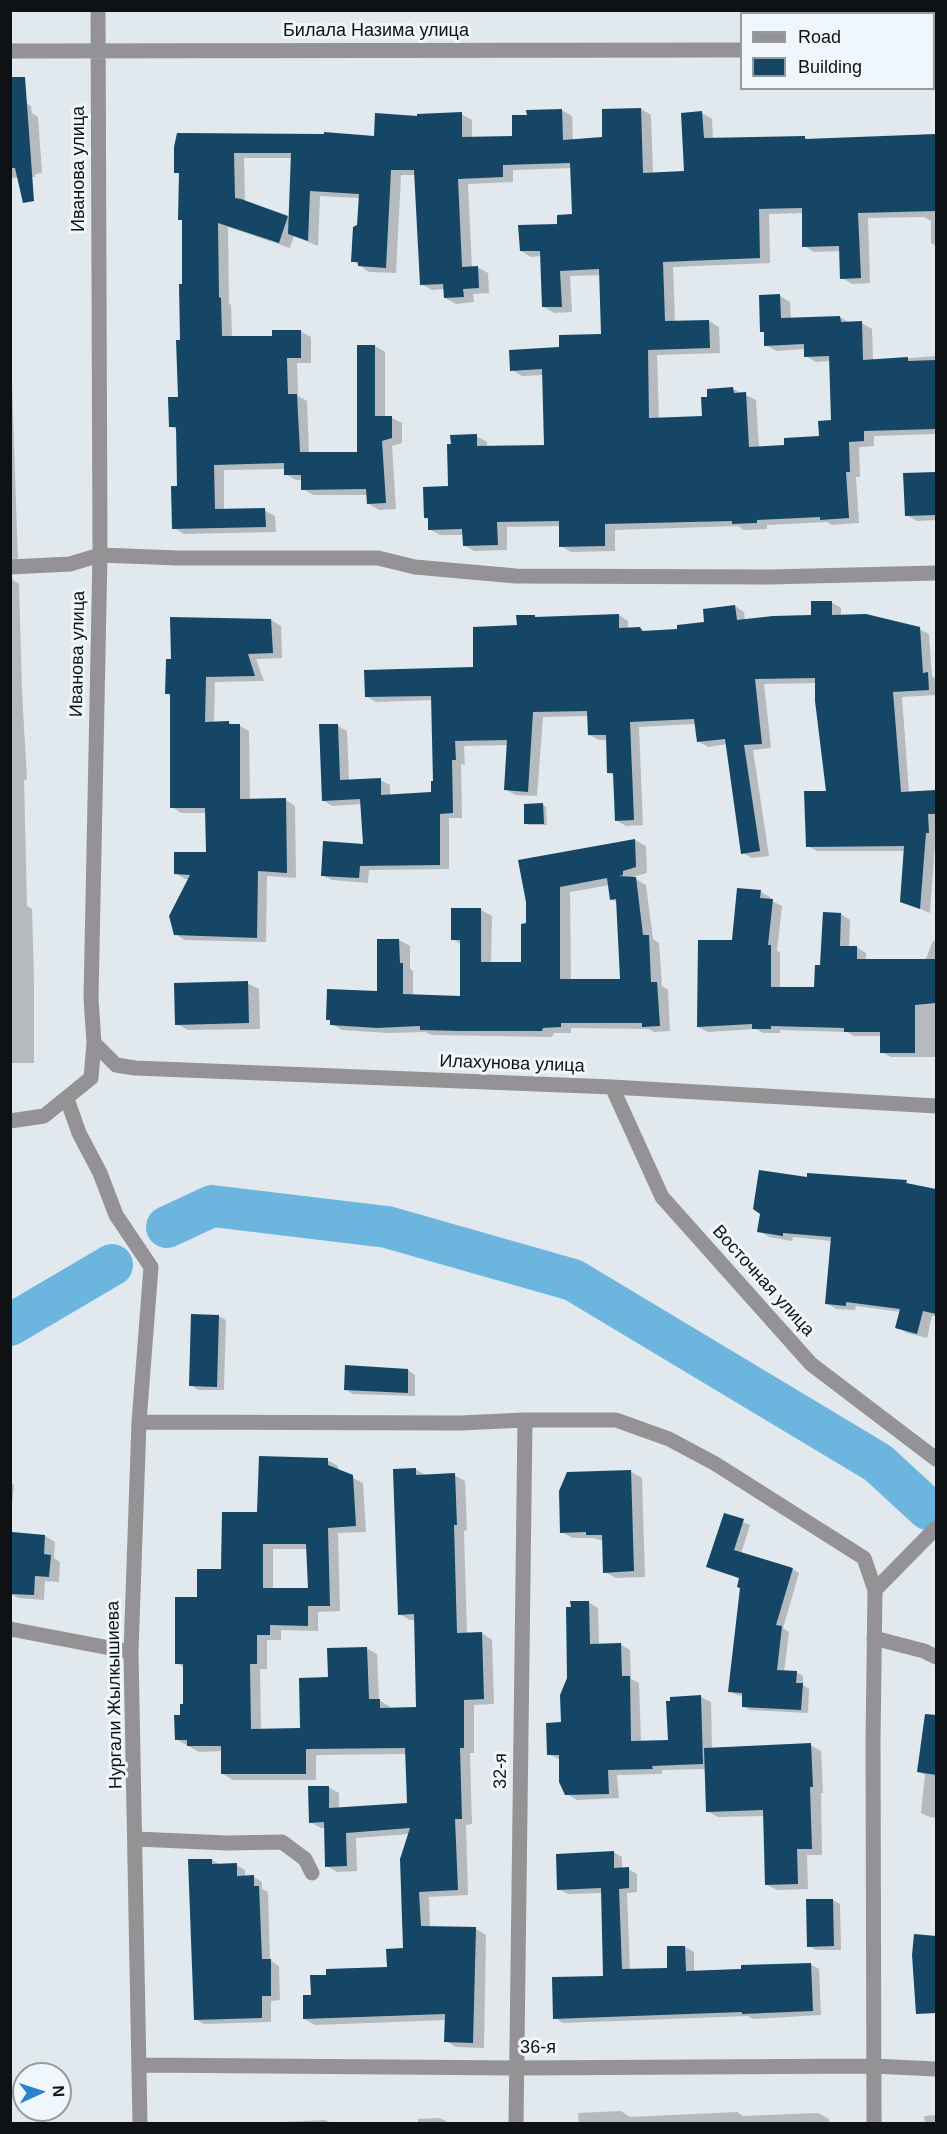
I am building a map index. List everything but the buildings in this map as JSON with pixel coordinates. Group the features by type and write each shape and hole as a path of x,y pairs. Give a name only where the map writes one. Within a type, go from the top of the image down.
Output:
{"street":[{"name":"Иванова улица","path":"10,1121 44,1116 91,1078 94,1043 91,998 100,555 98,10"},
{"name":"Билала Назима улица","path":"10,51 740,50"},
{"path":"10,567 70,564 100,555 178,558 378,558 415,567 516,576 758,577 936,573"},
{"name":"Илахунова улица","path":"94,1043 116,1065 135,1068 612,1087 936,1106"},
{"name":"Восточная улица","path":"612,1087 662,1197 811,1364 936,1459"},
{"name":"Нургали Жылкышиева","path":"67,1099 79,1133 100,1173 116,1215 151,1267 139,1422 131,1652 140,2124"},
{"name":"32-я","path":"516,2124 525,1420"},
{"path":"139,1422 460,1423 616,1420 669,1439 714,1463 864,1558 875,1590 874,2124"},
{"path":"875,1590 936,1528"},
{"path":"10,1629 131,1652"},
{"path":"874,1638 924,1651 936,1657"},
{"path":"136,1839 227,1843 282,1842 305,1858 312,1873"},
{"name":"36-я","path":"140,2065 516,2068 873,2066 936,2069"}],"waterway":[{"path":"167,1227 212,1206 387,1227 573,1280 878,1463 928,1509"},
{"path":"10,1325 112,1265"}]}
